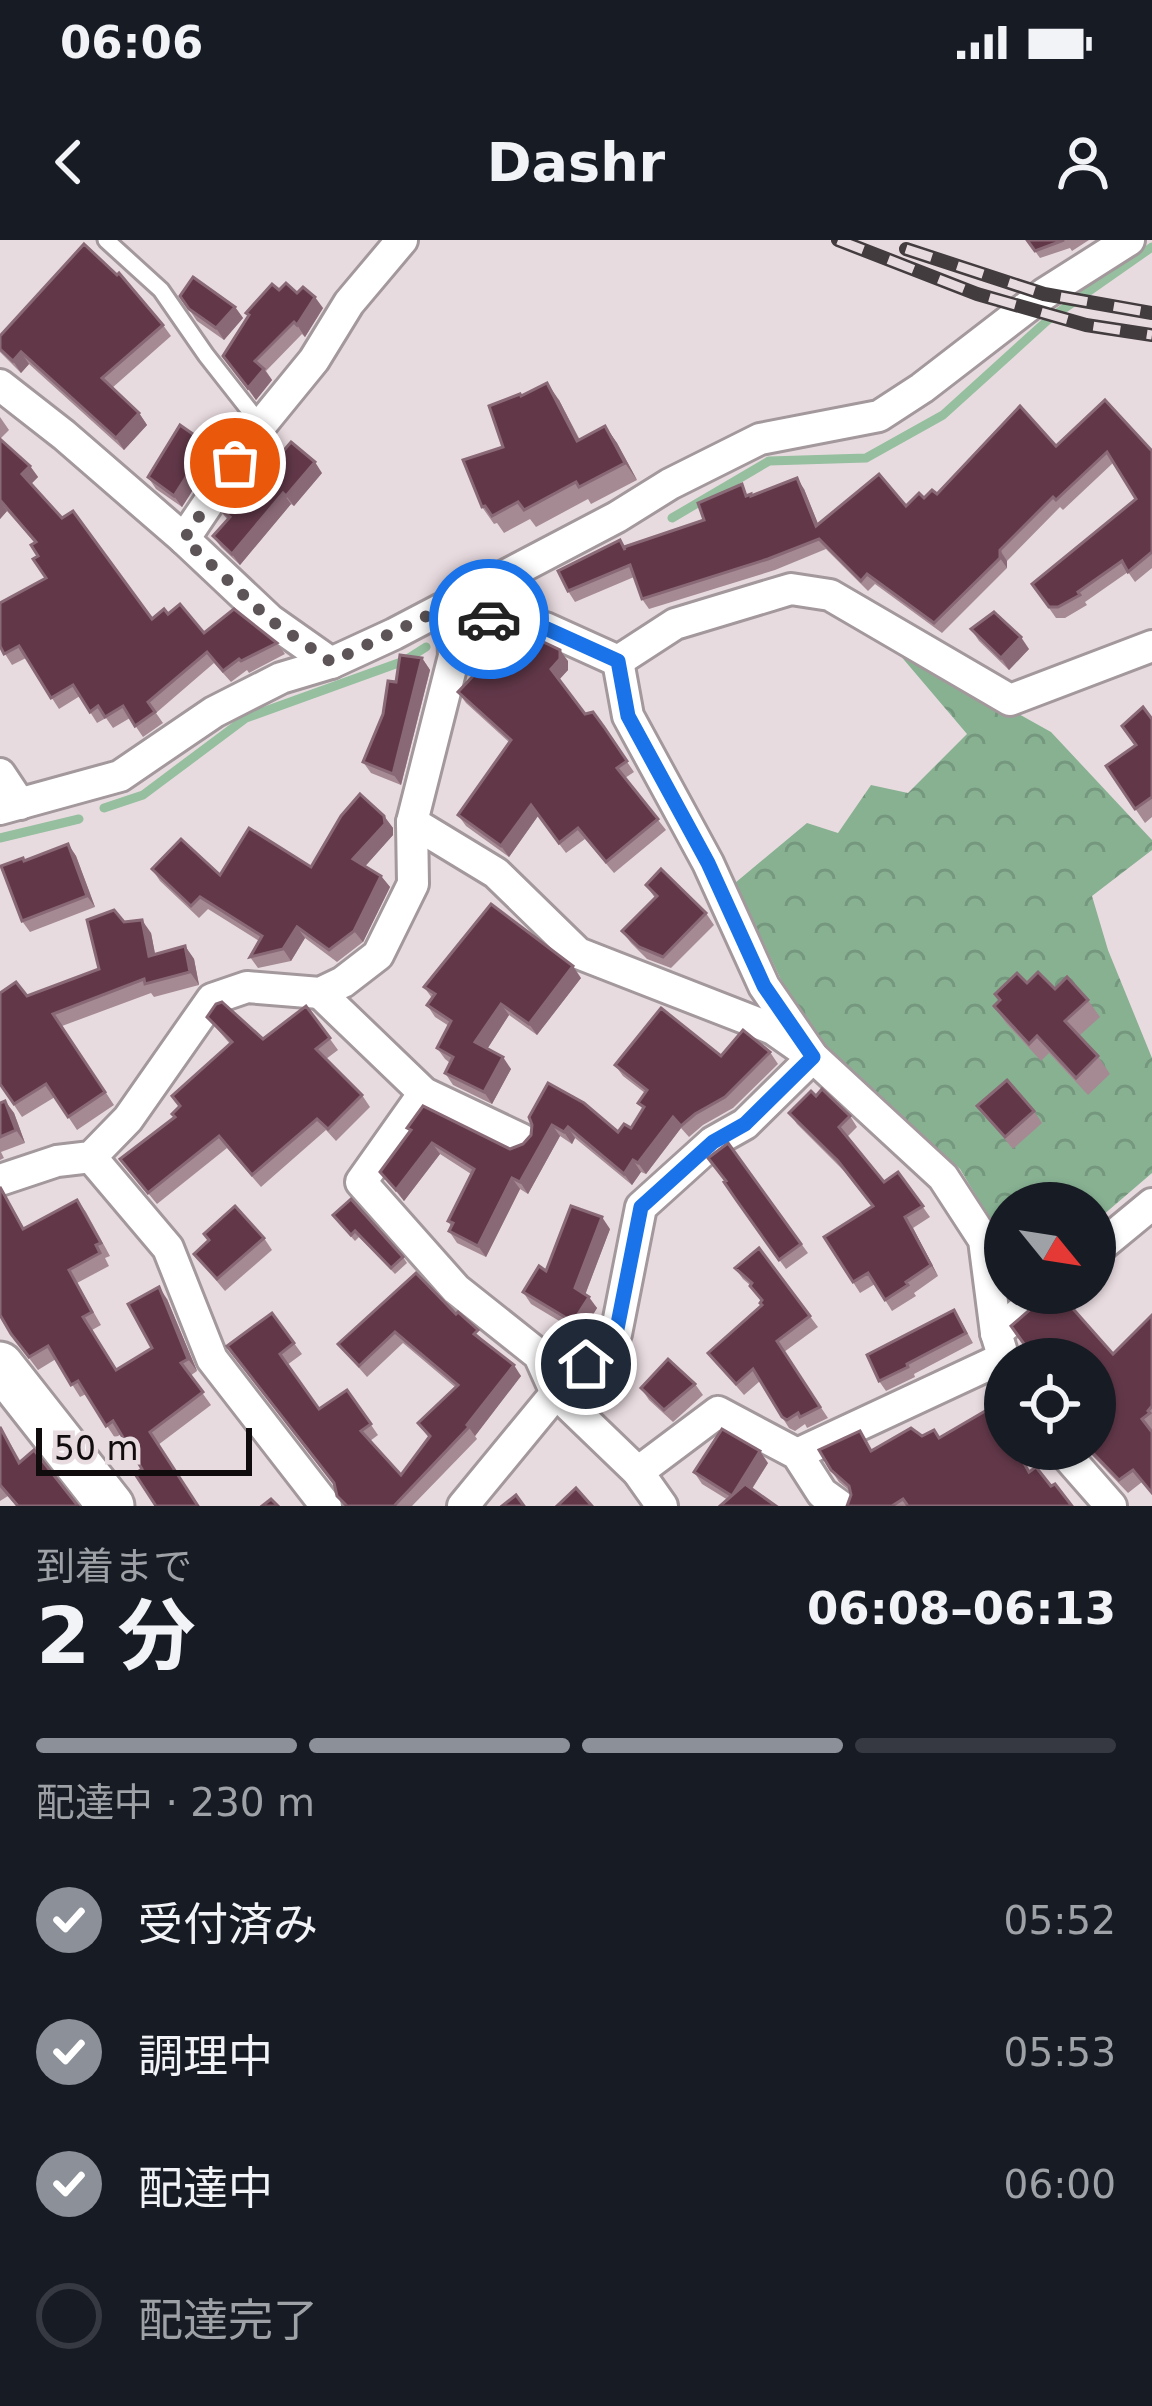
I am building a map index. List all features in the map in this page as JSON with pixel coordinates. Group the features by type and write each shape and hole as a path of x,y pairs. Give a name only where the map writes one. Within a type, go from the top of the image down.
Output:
{"street":[{"path":"184,539 349,304 402,240"},
{"path":"0,774 10,807 120,776 214,712 452,604 760,439 879,416 1044,294 1129,240"},
{"path":"0,385 184,539 270,620 331,662"},
{"path":"618,661 675,624 791,589 830,595 1010,700 1152,646"},
{"path":"452,604 506,626 545,628 618,661"},
{"path":"0,1180 57,1160 91,1156 128,1119 212,999 247,987 320,993 378,955 413,884 412,822 454,656 452,604"},
{"path":"618,661 628,716 708,863 764,986 813,1057"},
{"path":"412,822 496,873 578,953 773,1029 813,1057 943,1177 984,1240 1000,1338"},
{"path":"320,993 424,1093 521,1139"},
{"path":"464,1506 556,1393 616,1334 641,1207 713,1142 745,1124 813,1057"},
{"path":"424,1093 362,1182 456,1289 539,1354 556,1393 638,1472 662,1506"},
{"path":"91,1156 168,1248 212,1359 326,1506"},
{"path":"1116,1234 1152,1204"},
{"path":"797,1454 984,1360"},
{"path":"0,1365 64,1444 95,1501"},
{"path":"638,1472 718,1412 797,1454 822,1493 840,1506"},
{"path":"1079,1470 1111,1506"}],"lane":[{"path":"106,240 160,290 261,425"}],"green space":[{"path":"888,641 1051,732 1152,840 1152,850 1092,896 1108,950 1152,1058 1152,1173 1116,1204 1116,1182 984,1182 984,1209 960,1169 803,1026 735,883 807,823 838,833 871,785 908,793 967,734"}],"building":[{"path":"1027,240 1064,240 1035,251"},
{"path":"84,244 119,273 163,325 102,378 139,413 116,438 21,352 13,361 0,349 0,336"},
{"path":"193,277 235,307 216,328 189,309 180,296"},
{"path":"286,283 297,293 303,287 315,297 297,325 294,322 255,361 264,369 248,388 223,356 246,313 272,284 279,290"},
{"path":"547,383 577,441 605,426 625,463 524,510 518,502 492,516 482,507 463,460 503,447 489,406"},
{"path":"1105,400 1152,451 1152,552 1128,572 1122,561 1058,607 1049,607 1032,584 1136,499 1107,452 1056,500 1053,497 934,623 867,574 861,581 819,539 642,599 630,565 568,591 558,571 620,540 625,550 704,520 698,503 742,484 746,496 751,496 797,478 816,526 879,474 906,506 919,493 924,498 932,490 937,494 1020,406 1056,446"},
{"path":"180,425 207,444 174,496 148,477"},
{"path":"0,439 30,466 22,474 62,518 73,511 152,619 180,604 204,633 234,609 277,643 223,671 207,652 148,702 155,712 135,726 123,706 105,717 98,706 90,712 73,685 51,698 19,646 4,654 0,646 0,603 46,578 33,559 38,556 31,545 36,542 0,500"},
{"path":"291,442 315,462 232,554 213,536 230,517 215,505 239,471 255,484"},
{"path":"994,612 1021,637 1001,658 971,629"},
{"path":"482,630 513,635 527,646 535,638 560,650 560,659 551,669 585,714 593,712 604,727 627,761 617,768 658,819 606,862 578,828 559,843 531,805 501,846 458,815 511,740 458,692 491,657 472,643"},
{"path":"400,655 422,658 393,774 363,762 383,714 388,681 396,682"},
{"path":"1143,707 1152,719 1152,797 1135,809 1106,766 1136,745 1122,726"},
{"path":"360,794 384,816 385,824 353,859 381,876 354,931 329,950 297,927 283,949 250,957 262,936 200,897 191,906 152,869 181,839 220,875 249,828 311,867"},
{"path":"68,844 87,896 22,921 1,866"},
{"path":"661,869 706,913 663,957 639,947 622,931 657,896 646,885"},
{"path":"491,904 573,966 529,1024 501,1004 475,1042 503,1057 484,1092 445,1073 453,1057 437,1048 451,1021 427,1005 435,994 424,987"},
{"path":"114,910 124,922 142,920 149,956 185,946 190,972 145,984 144,979 53,1014 105,1092 68,1117 46,1084 14,1104 0,1084 0,993 16,982 27,996 99,969 87,920"},
{"path":"1038,972 1055,989 1067,977 1088,1000 1065,1021 1098,1056 1076,1078 1037,1036 1029,1044 994,1006 1000,1000 995,994 1017,973 1027,983"},
{"path":"222,1002 263,1039 306,1006 330,1038 316,1049 362,1095 328,1129 317,1119 252,1175 219,1136 148,1193 120,1159 175,1117 172,1114 180,1106 172,1096 232,1042 207,1017"},
{"path":"661,1008 721,1056 743,1030 770,1052 725,1097 681,1126 673,1117 624,1174 568,1127 564,1132 552,1125 520,1182 512,1178 478,1246 449,1231 453,1223 448,1221 474,1169 432,1143 396,1190 380,1172 423,1106 510,1149 523,1144 531,1135 529,1117 548,1083 584,1103 618,1132 624,1124 631,1128 644,1107 638,1103 647,1090 615,1065"},
{"path":"1007,1080 1034,1111 1005,1137 977,1106"},
{"path":"822,1089 850,1116 839,1127 884,1182 898,1172 923,1206 905,1217 931,1265 885,1300 868,1273 853,1282 824,1237 873,1206 838,1161 789,1113 811,1091 816,1096"},
{"path":"5,1101 16,1130 0,1137 0,1103"},
{"path":"728,1143 801,1244 779,1260 708,1158"},
{"path":"0,1187 23,1229 77,1200 101,1243 96,1245 100,1253 69,1270 92,1312 83,1317 116,1370 152,1348 128,1304 159,1287 188,1359 181,1363 203,1392 150,1432 198,1506 156,1506 135,1474 142,1469 113,1421 106,1426 78,1381 71,1385 48,1346 29,1357 11,1334 0,1315"},
{"path":"351,1199 403,1257 391,1268 333,1215"},
{"path":"235,1206 264,1238 217,1279 194,1254 209,1240 204,1234"},
{"path":"571,1206 602,1217 575,1288 589,1297 573,1322 523,1292 539,1266 546,1271"},
{"path":"759,1248 810,1316 777,1341 820,1407 787,1420 753,1369 736,1384 708,1353 762,1305 752,1283 735,1268"},
{"path":"416,1273 478,1330 474,1334 514,1365 469,1427 394,1506 347,1506 227,1346 272,1313 294,1343 280,1354 319,1409 347,1390 371,1424 361,1431 401,1475 430,1436 418,1423 458,1385 395,1332 359,1366 338,1344"},
{"path":"954,1310 966,1333 879,1381 867,1355"},
{"path":"1025,1314 1078,1314 1099,1338 1020,1338 1011,1326"},
{"path":"1152,1315 1152,1406 1142,1419 1152,1432 1152,1493 1133,1470 1119,1480 1109,1470 1116,1470 1116,1351"},
{"path":"668,1359 695,1384 664,1410 641,1388"},
{"path":"984,1412 984,1470 1038,1470 1072,1506 908,1506 903,1499 892,1506 847,1506 849,1486 819,1450 860,1431 871,1451 911,1428 922,1436 934,1430 939,1438"},
{"path":"0,1427 19,1463 34,1450 78,1506 18,1506 0,1485"},
{"path":"722,1429 760,1451 732,1496 694,1472"},
{"path":"745,1484 776,1506 720,1506"},
{"path":"576,1488 592,1506 557,1506"},
{"path":"516,1495 524,1506 502,1506"}],"waterway":[{"path":"672,518 769,461 866,458 943,415 1049,319 1152,247"},
{"path":"104,808 143,795 246,718 404,661 426,647"},
{"path":"0,838 79,819"}],"railway":[{"path":"838,240 977,294 1086,325 1152,335"},
{"path":"906,249 1044,294 1152,313"}],"way so far":[{"path":"235,463 184,539 270,620 331,662 452,604 489,619"}],"route":[{"path":"489,619 506,626 545,628 618,661 628,716 708,863 764,986 813,1057 745,1124 713,1142 641,1207 616,1334 586,1364"}]}
